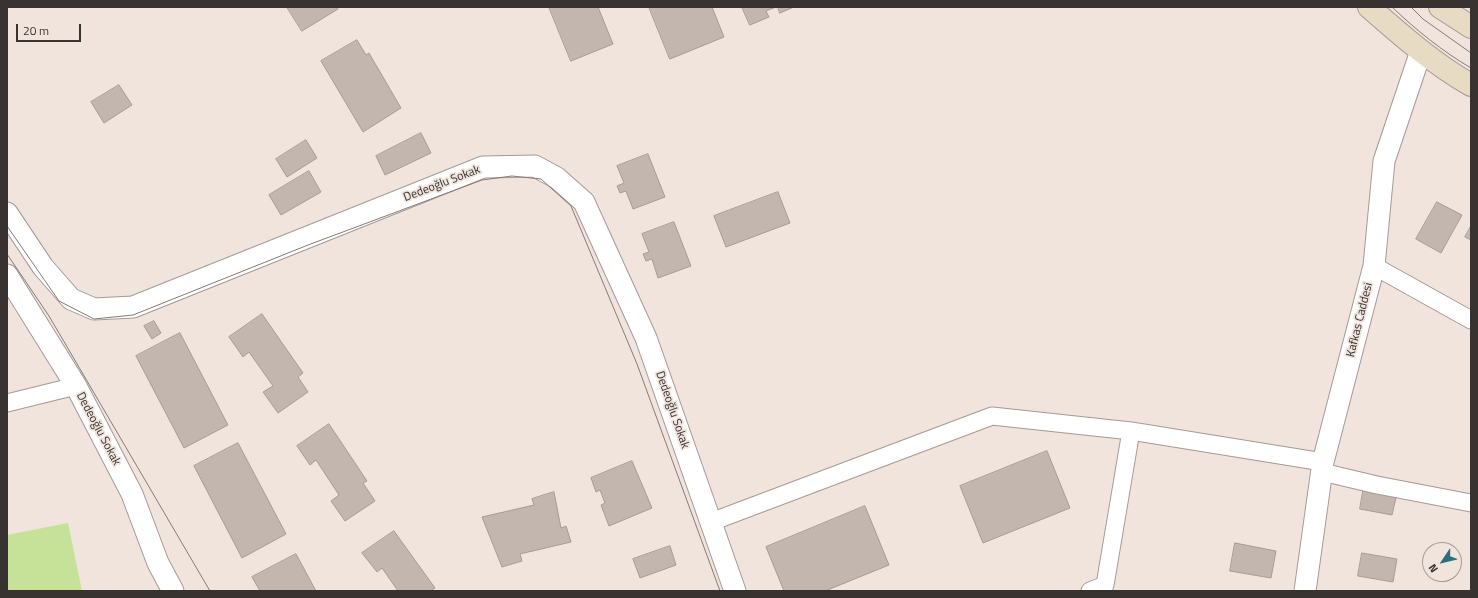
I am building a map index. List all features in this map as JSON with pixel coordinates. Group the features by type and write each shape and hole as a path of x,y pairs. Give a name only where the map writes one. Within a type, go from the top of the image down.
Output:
{"main road":[{"path":"1369,7 1421,51 1452,74 1471,85"},
{"path":"1440,7 1471,27"}],"street":[{"name":"Kafkas Caddesi","path":"1305,591 1323,467 1374,266 1384,161 1421,51"},
{"name":"Dedeoğlu Sokak","path":"7,213 43,267 71,299 94,309 133,308 483,167 535,166 557,178 584,202 646,338 735,591"},
{"path":"1374,266 1471,320"},
{"name":"Dedeoğlu Sokak","path":"7,275 76,386 132,494 158,563 173,591"},
{"path":"7,403 76,386"},
{"path":"711,522 992,416 1131,431 1323,467 1377,485 1471,503"},
{"path":"1090,591 1105,585 1131,431"}],"green space":[{"path":"68,523 82,591 7,591 7,535"}],"building":[{"path":"287,7 337,7 338,9 302,31"},
{"path":"549,7 598,7 613,44 571,61"},
{"path":"649,7 712,7 724,37 670,59"},
{"path":"742,7 776,7 766,11 769,17 750,25"},
{"path":"778,7 794,7 780,13"},
{"path":"357,40 366,55 369,53 401,108 363,132 321,61"},
{"path":"119,85 132,105 104,123 91,102"},
{"path":"421,133 431,153 385,175 376,156"},
{"path":"306,140 317,158 287,177 276,159"},
{"path":"648,154 665,197 633,209 626,191 620,193 617,186 624,183 617,166"},
{"path":"309,171 321,192 281,215 269,195"},
{"path":"778,192 790,223 726,247 714,216"},
{"path":"1437,202 1462,215 1441,253 1416,239"},
{"path":"674,222 691,266 658,278 652,259 646,261 643,254 649,252 642,234"},
{"path":"1471,226 1471,240 1465,237"},
{"path":"262,314 303,373 298,377 308,392 278,413 263,392 273,386 249,352 243,357 229,337"},
{"path":"154,321 161,333 152,339 144,326"},
{"path":"180,333 228,425 184,448 136,356"},
{"path":"329,424 367,481 363,483 375,501 345,521 331,501 339,495 316,460 310,465 297,446"},
{"path":"238,443 286,534 242,558 194,466"},
{"path":"1047,451 1070,508 983,543 960,486"},
{"path":"632,461 652,508 609,526 601,505 605,503 600,490 596,492 591,478"},
{"path":"1364,486 1397,493 1392,515 1360,509"},
{"path":"554,492 561,528 566,526 571,542 520,554 522,561 502,567 482,517 534,505 532,499"},
{"path":"865,506 889,565 825,591 784,591 766,547"},
{"path":"394,531 435,588 430,591 398,591 382,568 377,572 362,553"},
{"path":"1235,543 1276,551 1271,578 1230,571"},
{"path":"670,546 676,565 640,578 633,559"},
{"path":"1362,553 1397,559 1393,582 1358,576"},
{"path":"296,554 316,591 260,591 252,577"}],"tram line":[{"path":"1392,7 1430,40 1471,68"},
{"path":"1411,7 1423,19 1471,53"},
{"path":"7,226 59,301 94,319 133,315 308,245 482,180 512,176 541,179 571,206 637,364 720,591"},
{"path":"7,254 49,316 210,591"}]}
